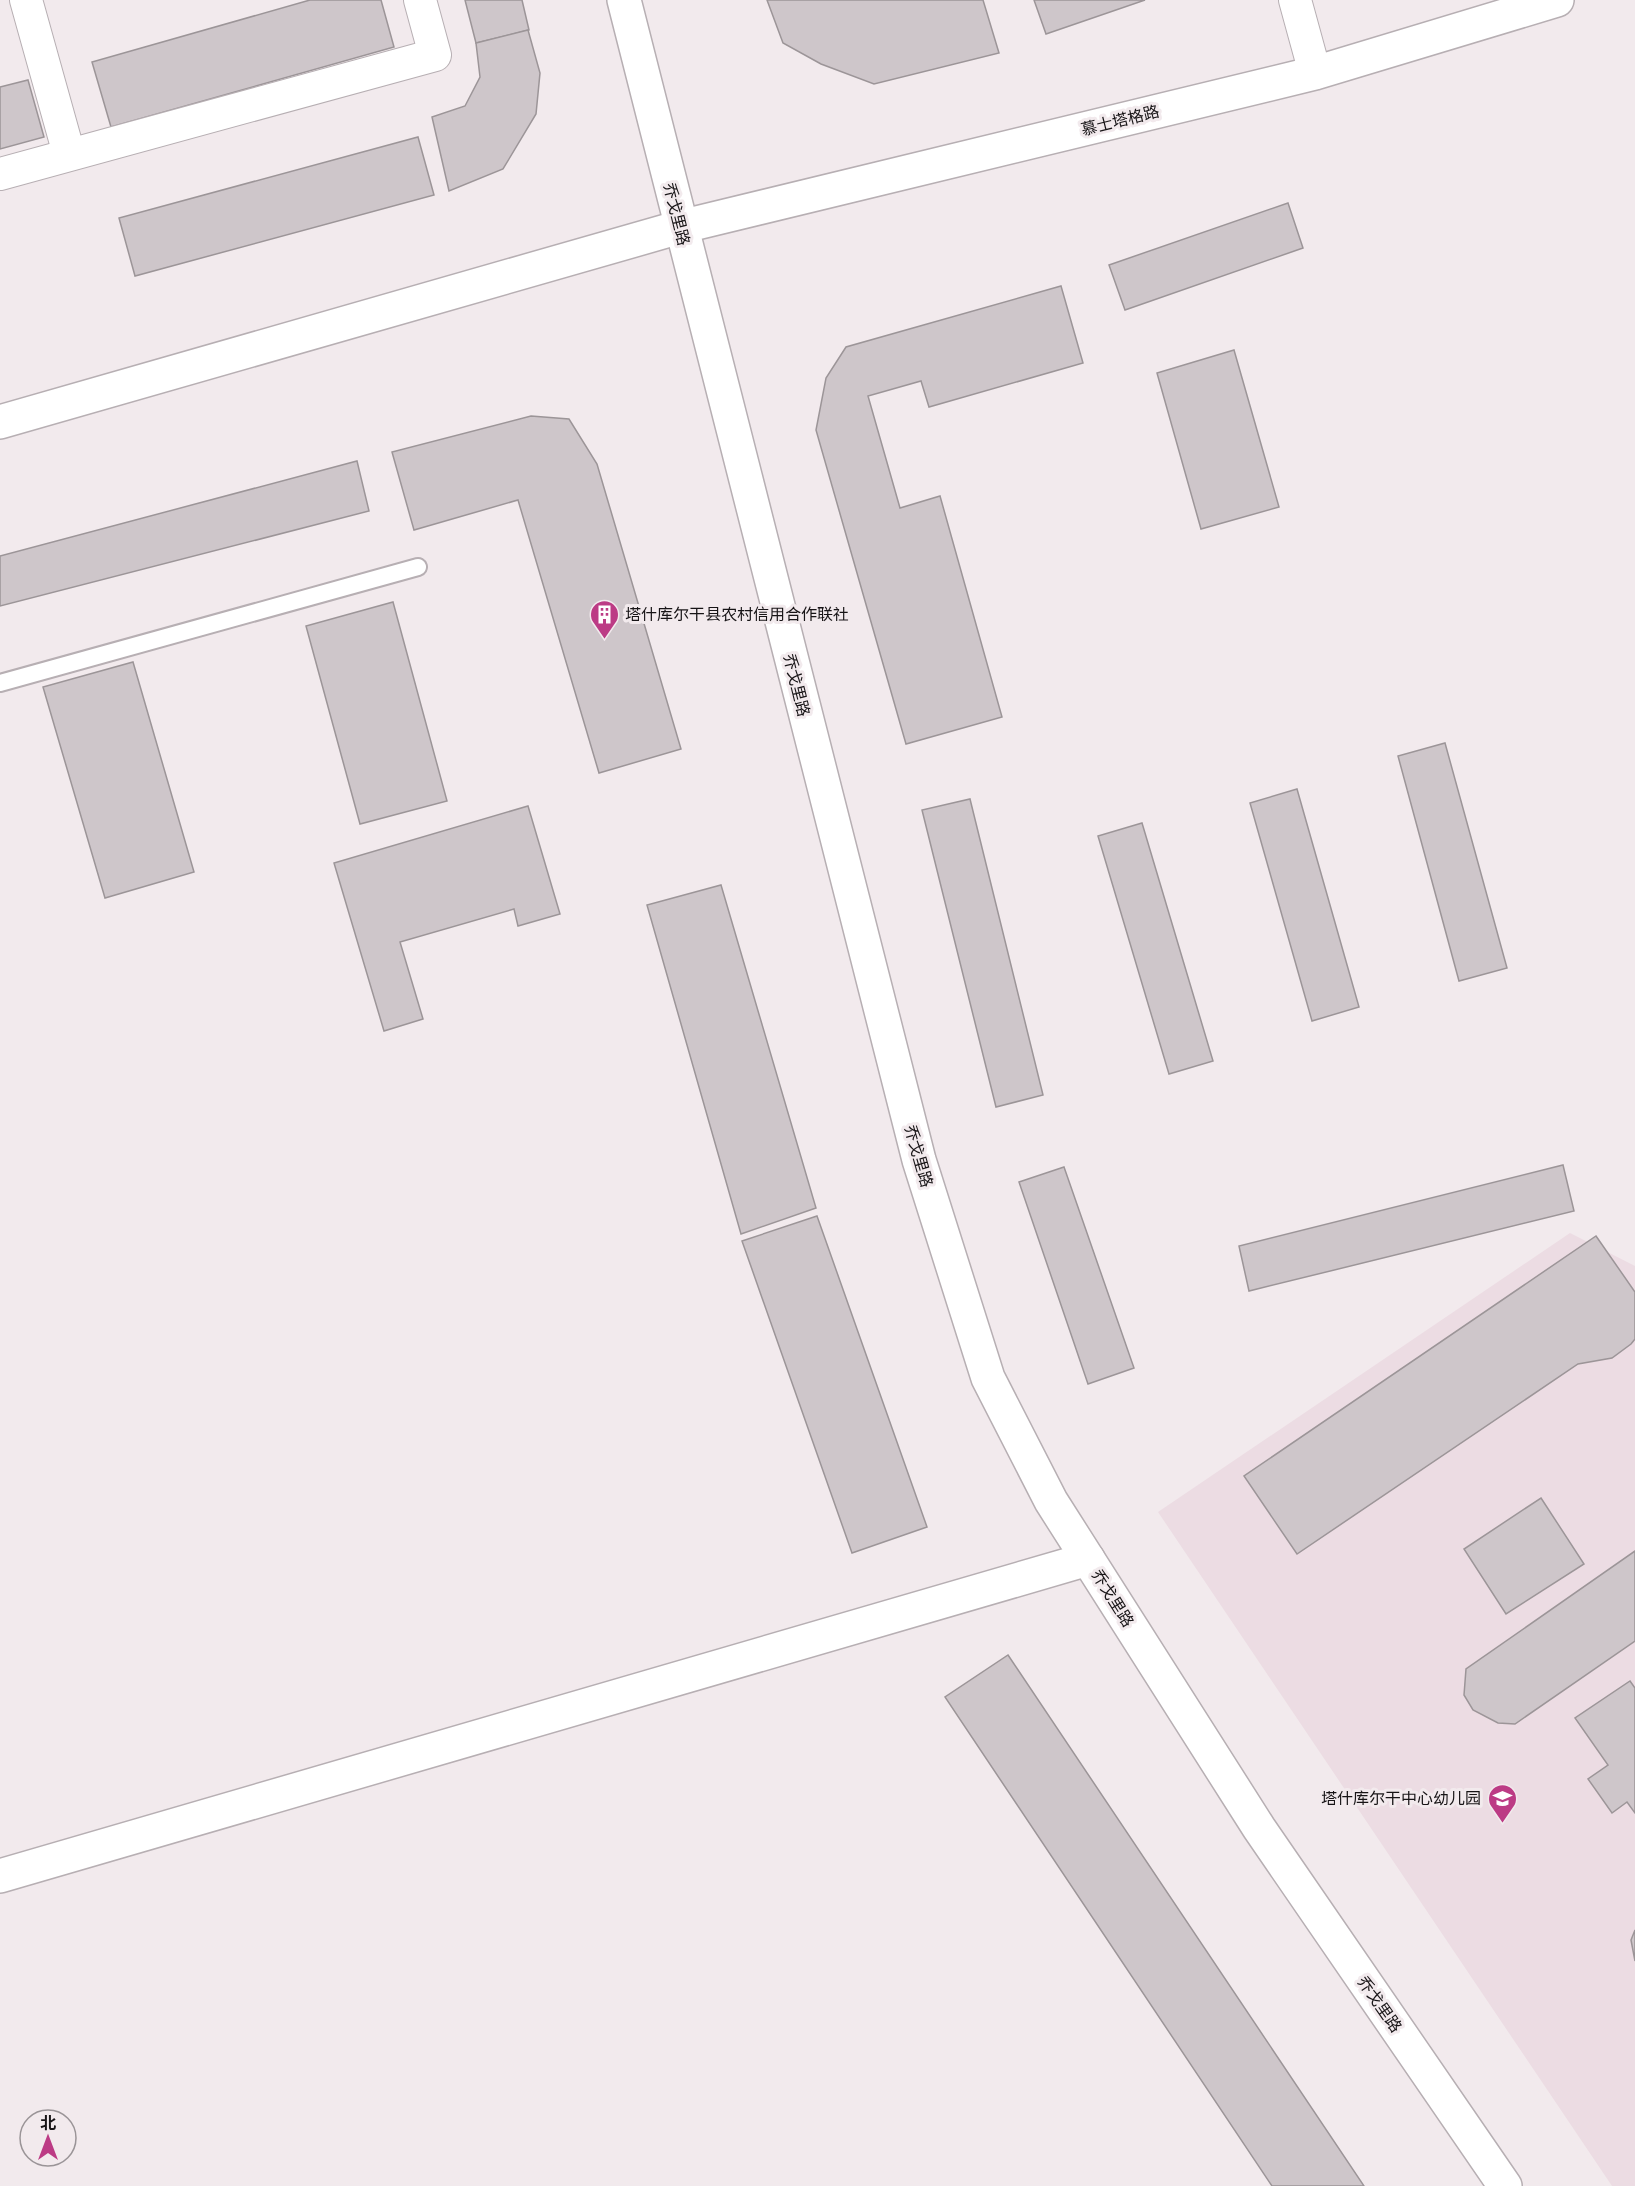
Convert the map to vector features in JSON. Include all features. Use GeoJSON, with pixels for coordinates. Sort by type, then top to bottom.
{"type":"FeatureCollection","features":[{"type":"Feature","properties":{"kind":"street"},"geometry":{"type":"LineString","coordinates":[[26,0],[69,154]]}},
{"type":"Feature","properties":{"kind":"street"},"geometry":{"type":"LineString","coordinates":[[0,174],[435,55],[420,0]]}},
{"type":"Feature","properties":{"kind":"street","name":"乔戈里路"},"geometry":{"type":"LineString","coordinates":[[624,0],[680,227],[920,1160],[988,1378],[1051,1501],[1259,1828],[1505,2186]]}},
{"type":"Feature","properties":{"kind":"street"},"geometry":{"type":"LineString","coordinates":[[1295,0],[1315,74]]}},
{"type":"Feature","properties":{"kind":"street","name":"慕士塔格路"},"geometry":{"type":"LineString","coordinates":[[0,422],[680,227],[1315,74],[1557,0]]}},
{"type":"Feature","properties":{"kind":"street"},"geometry":{"type":"LineString","coordinates":[[0,1876],[1088,1559]]}},
{"type":"Feature","properties":{"kind":"lane"},"geometry":{"type":"LineString","coordinates":[[0,683],[418,567]]}},
{"type":"Feature","properties":{"kind":"shaded area","name":"塔什库尔干中心幼儿园"},"geometry":{"type":"Polygon","coordinates":[[[1570,1233],[1635,1266],[1635,2186],[1612,2186],[1158,1512],[1570,1233]]]}},
{"type":"Feature","properties":{"kind":"building"},"geometry":{"type":"Polygon","coordinates":[[[310,0],[381,0],[394,47],[111,127],[92,62],[310,0]]]}},
{"type":"Feature","properties":{"kind":"building"},"geometry":{"type":"Polygon","coordinates":[[[465,0],[522,0],[529,30],[476,43],[465,0]]]}},
{"type":"Feature","properties":{"kind":"building"},"geometry":{"type":"Polygon","coordinates":[[[767,0],[983,0],[999,53],[874,84],[821,64],[783,43],[767,0]]]}},
{"type":"Feature","properties":{"kind":"building"},"geometry":{"type":"Polygon","coordinates":[[[1034,0],[1145,0],[1046,34],[1034,0]]]}},
{"type":"Feature","properties":{"kind":"building"},"geometry":{"type":"Polygon","coordinates":[[[528,30],[540,73],[536,114],[503,169],[449,191],[432,117],[465,106],[480,77],[476,43],[528,30]]]}},
{"type":"Feature","properties":{"kind":"building"},"geometry":{"type":"Polygon","coordinates":[[[28,80],[44,137],[0,149],[0,87],[28,80]]]}},
{"type":"Feature","properties":{"kind":"building"},"geometry":{"type":"Polygon","coordinates":[[[418,137],[434,195],[135,276],[119,218],[418,137]]]}},
{"type":"Feature","properties":{"kind":"building"},"geometry":{"type":"Polygon","coordinates":[[[1288,203],[1303,248],[1125,310],[1109,265],[1288,203]]]}},
{"type":"Feature","properties":{"kind":"building"},"geometry":{"type":"Polygon","coordinates":[[[1061,286],[1083,363],[929,407],[921,381],[868,396],[900,508],[940,496],[1002,717],[906,744],[816,430],[826,378],[846,347],[1061,286]]]}},
{"type":"Feature","properties":{"kind":"building"},"geometry":{"type":"Polygon","coordinates":[[[1234,350],[1279,507],[1201,529],[1157,373],[1234,350]]]}},
{"type":"Feature","properties":{"kind":"building","name":"塔什库尔干县农村信用合作联社"},"geometry":{"type":"Polygon","coordinates":[[[531,416],[569,419],[597,464],[681,749],[599,773],[518,500],[414,530],[392,452],[531,416]]]}},
{"type":"Feature","properties":{"kind":"building"},"geometry":{"type":"Polygon","coordinates":[[[357,461],[369,511],[0,606],[0,556],[357,461]]]}},
{"type":"Feature","properties":{"kind":"building"},"geometry":{"type":"Polygon","coordinates":[[[393,602],[447,801],[360,824],[306,626],[393,602]]]}},
{"type":"Feature","properties":{"kind":"building"},"geometry":{"type":"Polygon","coordinates":[[[133,662],[194,872],[105,898],[43,687],[133,662]]]}},
{"type":"Feature","properties":{"kind":"building"},"geometry":{"type":"Polygon","coordinates":[[[1445,743],[1507,968],[1459,981],[1398,756],[1445,743]]]}},
{"type":"Feature","properties":{"kind":"building"},"geometry":{"type":"Polygon","coordinates":[[[1297,789],[1359,1007],[1312,1021],[1250,803],[1297,789]]]}},
{"type":"Feature","properties":{"kind":"building"},"geometry":{"type":"Polygon","coordinates":[[[970,799],[1043,1095],[996,1107],[922,810],[970,799]]]}},
{"type":"Feature","properties":{"kind":"building"},"geometry":{"type":"Polygon","coordinates":[[[528,806],[560,914],[518,926],[514,909],[400,942],[423,1019],[384,1031],[334,863],[528,806]]]}},
{"type":"Feature","properties":{"kind":"building"},"geometry":{"type":"Polygon","coordinates":[[[1142,823],[1213,1061],[1169,1074],[1098,836],[1142,823]]]}},
{"type":"Feature","properties":{"kind":"building"},"geometry":{"type":"Polygon","coordinates":[[[721,885],[816,1208],[741,1234],[647,905],[721,885]]]}},
{"type":"Feature","properties":{"kind":"building"},"geometry":{"type":"Polygon","coordinates":[[[1563,1165],[1574,1211],[1249,1291],[1239,1246],[1563,1165]]]}},
{"type":"Feature","properties":{"kind":"building"},"geometry":{"type":"Polygon","coordinates":[[[1064,1167],[1134,1368],[1088,1384],[1019,1182],[1064,1167]]]}},
{"type":"Feature","properties":{"kind":"building"},"geometry":{"type":"Polygon","coordinates":[[[817,1216],[927,1527],[852,1553],[742,1241],[817,1216]]]}},
{"type":"Feature","properties":{"kind":"building"},"geometry":{"type":"Polygon","coordinates":[[[1596,1236],[1635,1292],[1635,1339],[1631,1344],[1612,1358],[1578,1364],[1297,1554],[1244,1476],[1596,1236]]]}},
{"type":"Feature","properties":{"kind":"building"},"geometry":{"type":"Polygon","coordinates":[[[1541,1498],[1584,1564],[1506,1614],[1464,1549],[1541,1498]]]}},
{"type":"Feature","properties":{"kind":"building"},"geometry":{"type":"Polygon","coordinates":[[[1635,1551],[1635,1641],[1515,1724],[1498,1723],[1473,1710],[1464,1695],[1466,1669],[1635,1551]]]}},
{"type":"Feature","properties":{"kind":"building"},"geometry":{"type":"Polygon","coordinates":[[[1008,1655],[1364,2186],[1272,2186],[945,1697],[1008,1655]]]}},
{"type":"Feature","properties":{"kind":"building"},"geometry":{"type":"Polygon","coordinates":[[[1630,1681],[1635,1688],[1635,1813],[1627,1802],[1612,1813],[1588,1779],[1608,1765],[1575,1718],[1630,1681]]]}},
{"type":"Feature","properties":{"kind":"building"},"geometry":{"type":"Polygon","coordinates":[[[1635,1930],[1635,1961],[1631,1940],[1635,1930]]]}},
{"type":"Feature","properties":{"kind":"place","name":"塔什库尔干县农村信用合作联社"},"geometry":{"type":"Point","coordinates":[604,640]}},
{"type":"Feature","properties":{"kind":"place","name":"塔什库尔干中心幼儿园"},"geometry":{"type":"Point","coordinates":[1502,1824]}}]}
